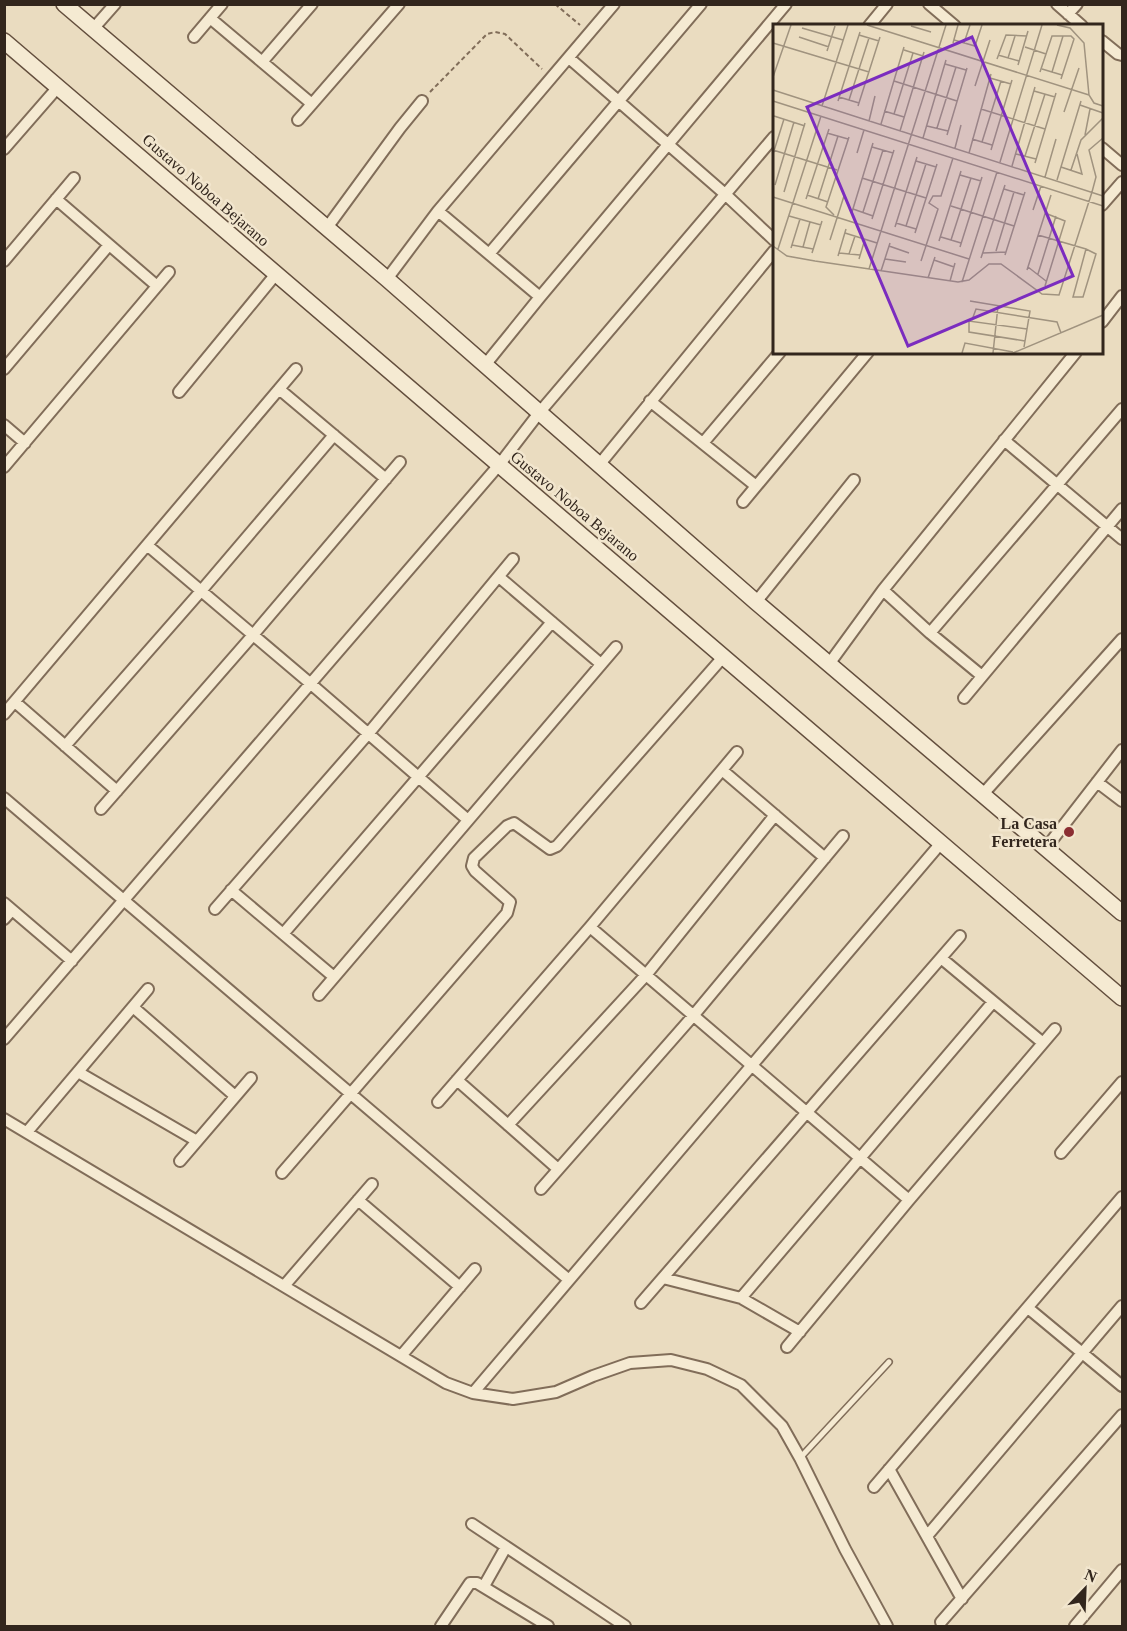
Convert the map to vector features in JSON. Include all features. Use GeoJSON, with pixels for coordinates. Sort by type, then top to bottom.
{"type":"FeatureCollection","features":[{"type":"Feature","properties":{"kind":"street"},"geometry":{"type":"LineString","coordinates":[[64,4],[387,279],[756,602],[1122,914]]}},
{"type":"Feature","properties":{"kind":"street"},"geometry":{"type":"LineString","coordinates":[[93,29],[115,4]]}},
{"type":"Feature","properties":{"kind":"street"},"geometry":{"type":"LineString","coordinates":[[194,37],[222,4]]}},
{"type":"Feature","properties":{"kind":"street"},"geometry":{"type":"LineString","coordinates":[[262,62],[312,4]]}},
{"type":"Feature","properties":{"kind":"street"},"geometry":{"type":"LineString","coordinates":[[298,120],[399,4]]}},
{"type":"Feature","properties":{"kind":"street"},"geometry":{"type":"LineString","coordinates":[[387,279],[438,211],[614,4]]}},
{"type":"Feature","properties":{"kind":"street"},"geometry":{"type":"LineString","coordinates":[[489,254],[701,4]]}},
{"type":"Feature","properties":{"kind":"street"},"geometry":{"type":"LineString","coordinates":[[485,365],[786,4]]}},
{"type":"Feature","properties":{"kind":"street"},"geometry":{"type":"LineString","coordinates":[[872,24],[887,4]]}},
{"type":"Feature","properties":{"kind":"street"},"geometry":{"type":"LineString","coordinates":[[930,4],[953,24]]}},
{"type":"Feature","properties":{"kind":"street"},"geometry":{"type":"LineString","coordinates":[[1057,4],[1080,24]]}},
{"type":"Feature","properties":{"kind":"street"},"geometry":{"type":"LineString","coordinates":[[1068,14],[1077,4]]}},
{"type":"Feature","properties":{"kind":"street"},"geometry":{"type":"LineString","coordinates":[[210,18],[312,105]]}},
{"type":"Feature","properties":{"kind":"street","name":"Gustavo Noboa Bejarano"},"geometry":{"type":"LineString","coordinates":[[4,41],[1122,998]]}},
{"type":"Feature","properties":{"kind":"street"},"geometry":{"type":"LineString","coordinates":[[1103,43],[1122,55]]}},
{"type":"Feature","properties":{"kind":"street"},"geometry":{"type":"LineString","coordinates":[[569,58],[725,194],[773,239]]}},
{"type":"Feature","properties":{"kind":"street"},"geometry":{"type":"LineString","coordinates":[[4,149],[58,87]]}},
{"type":"Feature","properties":{"kind":"street"},"geometry":{"type":"LineString","coordinates":[[326,229],[422,101]]}},
{"type":"Feature","properties":{"kind":"street"},"geometry":{"type":"LineString","coordinates":[[4,1040],[499,465],[539,412],[773,138]]}},
{"type":"Feature","properties":{"kind":"street"},"geometry":{"type":"LineString","coordinates":[[1103,150],[1122,165]]}},
{"type":"Feature","properties":{"kind":"street"},"geometry":{"type":"LineString","coordinates":[[4,261],[74,178]]}},
{"type":"Feature","properties":{"kind":"street"},"geometry":{"type":"LineString","coordinates":[[1103,202],[1122,182]]}},
{"type":"Feature","properties":{"kind":"street"},"geometry":{"type":"LineString","coordinates":[[56,199],[157,286]]}},
{"type":"Feature","properties":{"kind":"street"},"geometry":{"type":"LineString","coordinates":[[438,211],[540,297]]}},
{"type":"Feature","properties":{"kind":"street"},"geometry":{"type":"LineString","coordinates":[[4,369],[109,244]]}},
{"type":"Feature","properties":{"kind":"street"},"geometry":{"type":"LineString","coordinates":[[599,465],[773,252]]}},
{"type":"Feature","properties":{"kind":"street"},"geometry":{"type":"LineString","coordinates":[[4,467],[169,272]]}},
{"type":"Feature","properties":{"kind":"street"},"geometry":{"type":"LineString","coordinates":[[179,392],[276,274]]}},
{"type":"Feature","properties":{"kind":"street"},"geometry":{"type":"LineString","coordinates":[[1103,320],[1122,296]]}},
{"type":"Feature","properties":{"kind":"street"},"geometry":{"type":"LineString","coordinates":[[703,443],[778,354]]}},
{"type":"Feature","properties":{"kind":"street"},"geometry":{"type":"LineString","coordinates":[[743,502],[866,354]]}},
{"type":"Feature","properties":{"kind":"street"},"geometry":{"type":"LineString","coordinates":[[829,664],[883,590],[1074,354]]}},
{"type":"Feature","properties":{"kind":"street"},"geometry":{"type":"LineString","coordinates":[[4,714],[296,369]]}},
{"type":"Feature","properties":{"kind":"street"},"geometry":{"type":"LineString","coordinates":[[279,389],[386,479]]}},
{"type":"Feature","properties":{"kind":"street"},"geometry":{"type":"LineString","coordinates":[[650,401],[756,486]]}},
{"type":"Feature","properties":{"kind":"street"},"geometry":{"type":"LineString","coordinates":[[930,633],[1122,409]]}},
{"type":"Feature","properties":{"kind":"street"},"geometry":{"type":"LineString","coordinates":[[4,425],[25,443]]}},
{"type":"Feature","properties":{"kind":"street"},"geometry":{"type":"LineString","coordinates":[[65,746],[334,435]]}},
{"type":"Feature","properties":{"kind":"street"},"geometry":{"type":"LineString","coordinates":[[1004,440],[1122,539]]}},
{"type":"Feature","properties":{"kind":"street"},"geometry":{"type":"LineString","coordinates":[[101,809],[400,462]]}},
{"type":"Feature","properties":{"kind":"street"},"geometry":{"type":"LineString","coordinates":[[756,602],[854,480]]}},
{"type":"Feature","properties":{"kind":"street"},"geometry":{"type":"LineString","coordinates":[[964,698],[1122,509]]}},
{"type":"Feature","properties":{"kind":"street"},"geometry":{"type":"LineString","coordinates":[[147,545],[468,820]]}},
{"type":"Feature","properties":{"kind":"street"},"geometry":{"type":"LineString","coordinates":[[215,909],[368,734],[513,559]]}},
{"type":"Feature","properties":{"kind":"street"},"geometry":{"type":"LineString","coordinates":[[499,577],[601,664]]}},
{"type":"Feature","properties":{"kind":"street"},"geometry":{"type":"LineString","coordinates":[[883,590],[982,676]]}},
{"type":"Feature","properties":{"kind":"street"},"geometry":{"type":"LineString","coordinates":[[283,934],[552,622]]}},
{"type":"Feature","properties":{"kind":"street"},"geometry":{"type":"LineString","coordinates":[[983,794],[1122,639]]}},
{"type":"Feature","properties":{"kind":"street"},"geometry":{"type":"LineString","coordinates":[[319,995],[616,647]]}},
{"type":"Feature","properties":{"kind":"street"},"geometry":{"type":"LineString","coordinates":[[282,1173],[507,913],[510,902],[475,871],[472,866],[474,858],[507,826],[514,823],[549,849],[557,846],[724,656]]}},
{"type":"Feature","properties":{"kind":"street"},"geometry":{"type":"LineString","coordinates":[[15,702],[117,791]]}},
{"type":"Feature","properties":{"kind":"street"},"geometry":{"type":"LineString","coordinates":[[1046,848],[1122,750]]}},
{"type":"Feature","properties":{"kind":"street"},"geometry":{"type":"LineString","coordinates":[[438,1102],[590,927],[737,752]]}},
{"type":"Feature","properties":{"kind":"street"},"geometry":{"type":"LineString","coordinates":[[722,770],[825,858]]}},
{"type":"Feature","properties":{"kind":"street"},"geometry":{"type":"LineString","coordinates":[[1097,782],[1122,801]]}},
{"type":"Feature","properties":{"kind":"street"},"geometry":{"type":"LineString","coordinates":[[4,798],[569,1280]]}},
{"type":"Feature","properties":{"kind":"street"},"geometry":{"type":"LineString","coordinates":[[508,1125],[645,975],[775,815]]}},
{"type":"Feature","properties":{"kind":"street"},"geometry":{"type":"LineString","coordinates":[[541,1189],[693,1017],[843,836]]}},
{"type":"Feature","properties":{"kind":"street"},"geometry":{"type":"LineString","coordinates":[[473,1393],[941,843]]}},
{"type":"Feature","properties":{"kind":"street"},"geometry":{"type":"LineString","coordinates":[[231,890],[334,977]]}},
{"type":"Feature","properties":{"kind":"street"},"geometry":{"type":"LineString","coordinates":[[4,919],[8,906],[72,961]]}},
{"type":"Feature","properties":{"kind":"street"},"geometry":{"type":"LineString","coordinates":[[590,927],[909,1200]]}},
{"type":"Feature","properties":{"kind":"street"},"geometry":{"type":"LineString","coordinates":[[641,1303],[960,936]]}},
{"type":"Feature","properties":{"kind":"street"},"geometry":{"type":"LineString","coordinates":[[940,958],[1043,1043]]}},
{"type":"Feature","properties":{"kind":"street"},"geometry":{"type":"LineString","coordinates":[[27,1132],[148,989]]}},
{"type":"Feature","properties":{"kind":"street"},"geometry":{"type":"LineString","coordinates":[[741,1298],[993,1002]]}},
{"type":"Feature","properties":{"kind":"street"},"geometry":{"type":"LineString","coordinates":[[133,1007],[235,1096]]}},
{"type":"Feature","properties":{"kind":"street"},"geometry":{"type":"LineString","coordinates":[[788,1347],[909,1200],[1055,1029]]}},
{"type":"Feature","properties":{"kind":"street"},"geometry":{"type":"LineString","coordinates":[[78,1072],[196,1141]]}},
{"type":"Feature","properties":{"kind":"street"},"geometry":{"type":"LineString","coordinates":[[180,1161],[251,1077]]}},
{"type":"Feature","properties":{"kind":"street"},"geometry":{"type":"LineString","coordinates":[[457,1080],[558,1169]]}},
{"type":"Feature","properties":{"kind":"street"},"geometry":{"type":"LineString","coordinates":[[1062,1153],[1122,1082]]}},
{"type":"Feature","properties":{"kind":"street"},"geometry":{"type":"LineString","coordinates":[[4,1119],[446,1383],[473,1393],[513,1399],[556,1392],[630,1363],[671,1360],[707,1369],[741,1385],[782,1426],[887,1626]]}},
{"type":"Feature","properties":{"kind":"street"},"geometry":{"type":"LineString","coordinates":[[284,1286],[372,1184]]}},
{"type":"Feature","properties":{"kind":"street"},"geometry":{"type":"LineString","coordinates":[[874,1486],[1122,1198]]}},
{"type":"Feature","properties":{"kind":"street"},"geometry":{"type":"LineString","coordinates":[[358,1200],[460,1287]]}},
{"type":"Feature","properties":{"kind":"street"},"geometry":{"type":"LineString","coordinates":[[401,1356],[475,1269]]}},
{"type":"Feature","properties":{"kind":"street"},"geometry":{"type":"LineString","coordinates":[[663,1278],[741,1298],[800,1332]]}},
{"type":"Feature","properties":{"kind":"street"},"geometry":{"type":"LineString","coordinates":[[927,1536],[1122,1306]]}},
{"type":"Feature","properties":{"kind":"street"},"geometry":{"type":"LineString","coordinates":[[1028,1308],[1122,1386]]}},
{"type":"Feature","properties":{"kind":"street"},"geometry":{"type":"LineString","coordinates":[[941,1622],[1122,1415]]}},
{"type":"Feature","properties":{"kind":"street"},"geometry":{"type":"LineString","coordinates":[[890,1469],[962,1599]]}},
{"type":"Feature","properties":{"kind":"street"},"geometry":{"type":"LineString","coordinates":[[472,1524],[621,1625]]}},
{"type":"Feature","properties":{"kind":"street"},"geometry":{"type":"LineString","coordinates":[[484,1586],[506,1547]]}},
{"type":"Feature","properties":{"kind":"street"},"geometry":{"type":"LineString","coordinates":[[1075,1626],[1122,1570]]}},
{"type":"Feature","properties":{"kind":"street"},"geometry":{"type":"LineString","coordinates":[[441,1626],[470,1583],[484,1586],[548,1626]]}},
{"type":"Feature","properties":{"kind":"lane"},"geometry":{"type":"LineString","coordinates":[[800,1458],[889,1362]]}},
{"type":"Feature","properties":{"kind":"path"},"geometry":{"type":"LineString","coordinates":[[555,4],[589,33]]}},
{"type":"Feature","properties":{"kind":"path"},"geometry":{"type":"LineString","coordinates":[[422,101],[487,34],[495,32],[505,34],[551,78]]}},
{"type":"Feature","properties":{"kind":"place","name":"La Casa Ferretera"},"geometry":{"type":"Point","coordinates":[1069,832]}}]}
